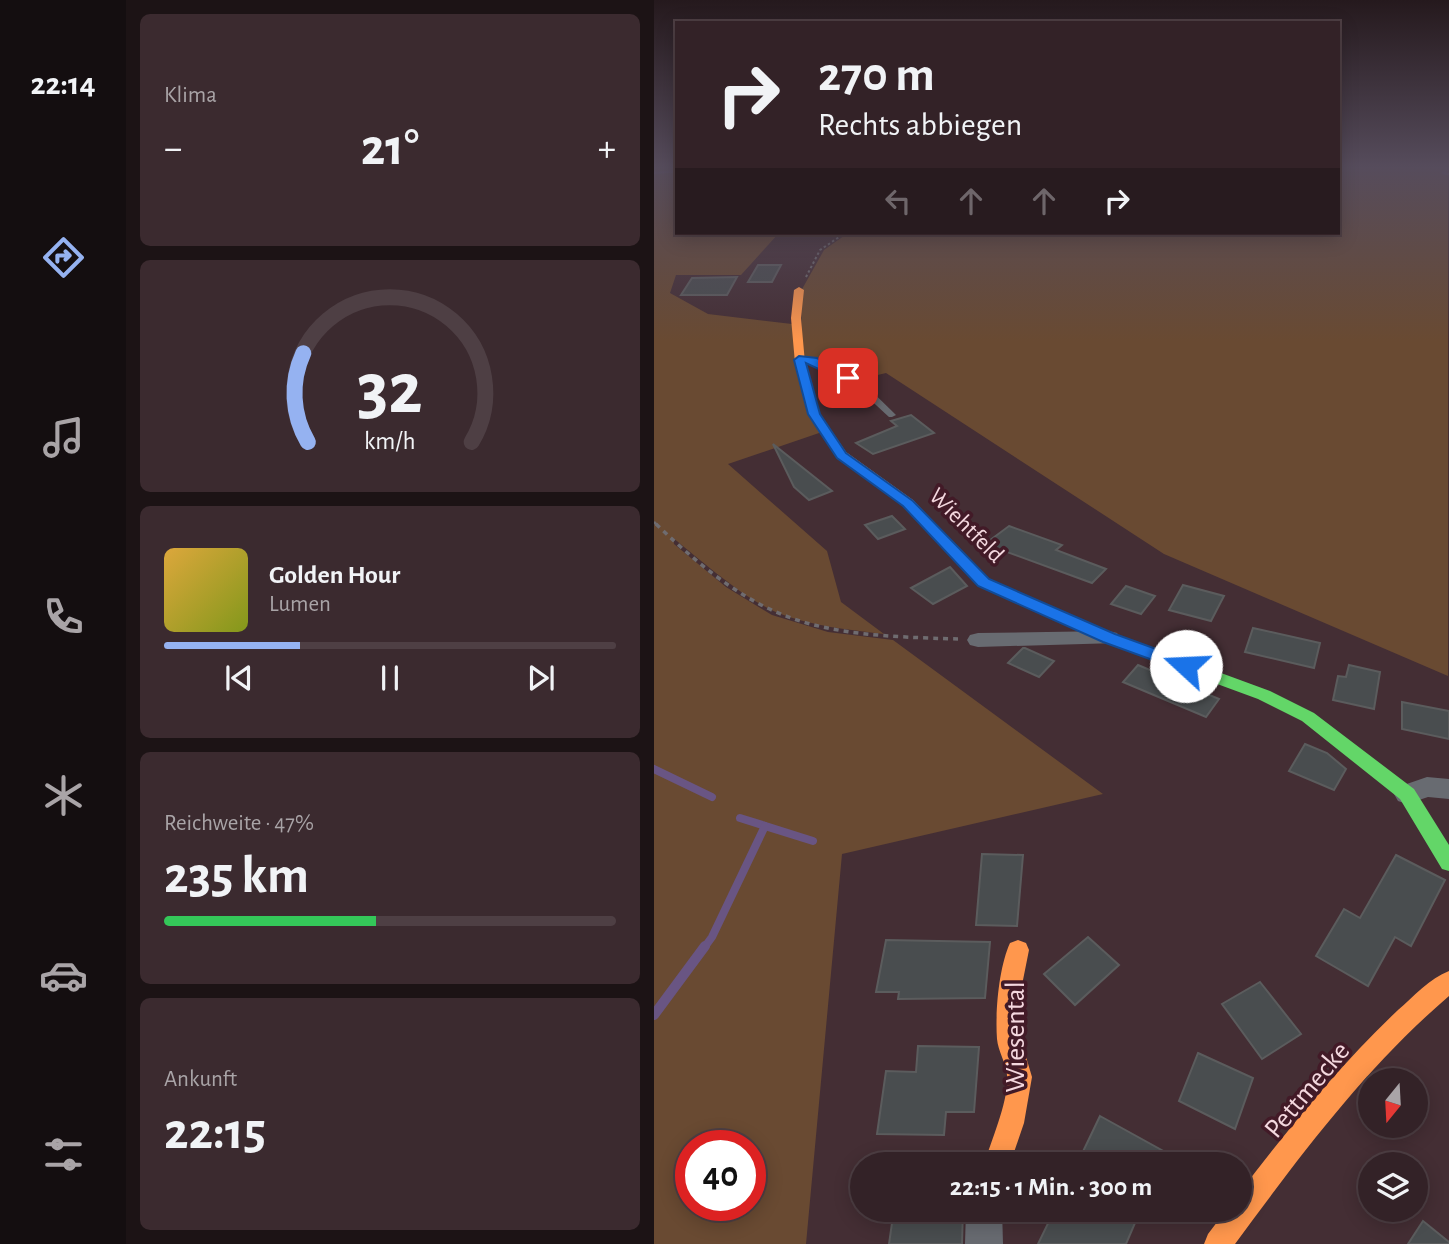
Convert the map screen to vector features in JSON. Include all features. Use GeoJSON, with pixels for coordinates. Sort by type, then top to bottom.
{"type":"FeatureCollection","features":[{"type":"Feature","properties":{"kind":"street","name":"Wiehtfeld"},"geometry":{"type":"LineString","coordinates":[[799,290],[796,318],[799,360],[814,414],[841,455],[908,503],[984,583],[1109,638],[1264,695],[1308,717],[1407,794],[1448,863]]}},
{"type":"Feature","properties":{"kind":"street","name":"Wiehtfeld"},"geometry":{"type":"LineString","coordinates":[[978,640],[1109,638]]}},
{"type":"Feature","properties":{"kind":"street"},"geometry":{"type":"LineString","coordinates":[[1407,794],[1427,787],[1448,789]]}},
{"type":"Feature","properties":{"kind":"street","name":"Wiesental"},"geometry":{"type":"LineString","coordinates":[[1001,1152],[1011,1123],[1020,1077],[1009,1040],[1011,985],[1018,950]]}},
{"type":"Feature","properties":{"kind":"street","name":"Pettmecke"},"geometry":{"type":"LineString","coordinates":[[1218,1244],[1324,1103],[1412,1008],[1448,981]]}},
{"type":"Feature","properties":{"kind":"street"},"geometry":{"type":"LineString","coordinates":[[984,1222],[984,1244]]}},
{"type":"Feature","properties":{"kind":"lane"},"geometry":{"type":"LineString","coordinates":[[799,360],[813,360],[848,378],[892,415]]}},
{"type":"Feature","properties":{"kind":"path"},"geometry":{"type":"LineString","coordinates":[[799,290],[820,250],[842,235]]}},
{"type":"Feature","properties":{"kind":"path"},"geometry":{"type":"LineString","coordinates":[[654,522],[727,585],[773,614],[827,630],[884,636],[978,640]]}},
{"type":"Feature","properties":{"kind":"shaded area"},"geometry":{"type":"Polygon","coordinates":[[[654,225],[675,225],[675,235],[777,235],[741,275],[676,275],[670,293],[708,314],[792,324],[822,432],[728,464],[827,551],[841,602],[884,634],[817,624],[778,613],[737,589],[673,538],[674,544],[726,587],[772,615],[828,632],[893,640],[1103,794],[842,854],[806,1244],[654,1244],[654,225]]]}},
{"type":"Feature","properties":{"kind":"shaded area"},"geometry":{"type":"Polygon","coordinates":[[[1340,225],[1448,225],[1448,676],[1164,554],[886,373],[857,380],[816,359],[802,357],[801,291],[824,250],[845,235],[1340,235],[1340,225]]]}},
{"type":"Feature","properties":{"kind":"building"},"geometry":{"type":"Polygon","coordinates":[[[758,265],[781,265],[772,282],[748,282],[758,265]]]}},
{"type":"Feature","properties":{"kind":"building"},"geometry":{"type":"Polygon","coordinates":[[[737,277],[727,295],[681,295],[692,278],[737,277]]]}},
{"type":"Feature","properties":{"kind":"building"},"geometry":{"type":"Polygon","coordinates":[[[911,415],[934,433],[873,454],[856,443],[897,426],[891,421],[911,415]]]}},
{"type":"Feature","properties":{"kind":"building"},"geometry":{"type":"Polygon","coordinates":[[[773,444],[832,491],[809,500],[794,487],[773,444]]]}},
{"type":"Feature","properties":{"kind":"building"},"geometry":{"type":"Polygon","coordinates":[[[892,516],[905,529],[878,539],[865,525],[892,516]]]}},
{"type":"Feature","properties":{"kind":"building"},"geometry":{"type":"Polygon","coordinates":[[[1009,526],[1062,545],[1056,550],[1106,569],[1092,583],[985,544],[1009,526]]]}},
{"type":"Feature","properties":{"kind":"building"},"geometry":{"type":"Polygon","coordinates":[[[950,567],[967,586],[933,604],[911,588],[950,567]]]}},
{"type":"Feature","properties":{"kind":"building"},"geometry":{"type":"Polygon","coordinates":[[[1183,585],[1224,596],[1211,621],[1169,610],[1183,585]]]}},
{"type":"Feature","properties":{"kind":"building"},"geometry":{"type":"Polygon","coordinates":[[[1126,586],[1155,596],[1141,614],[1111,604],[1126,586]]]}},
{"type":"Feature","properties":{"kind":"building"},"geometry":{"type":"Polygon","coordinates":[[[1253,628],[1320,643],[1314,668],[1245,652],[1253,628]]]}},
{"type":"Feature","properties":{"kind":"building"},"geometry":{"type":"Polygon","coordinates":[[[1023,648],[1054,661],[1039,677],[1008,663],[1023,648]]]}},
{"type":"Feature","properties":{"kind":"building"},"geometry":{"type":"Polygon","coordinates":[[[1138,665],[1219,699],[1206,717],[1123,682],[1138,665]]]}},
{"type":"Feature","properties":{"kind":"building"},"geometry":{"type":"Polygon","coordinates":[[[1349,665],[1380,672],[1374,709],[1333,700],[1338,676],[1346,677],[1349,665]]]}},
{"type":"Feature","properties":{"kind":"building"},"geometry":{"type":"Polygon","coordinates":[[[1402,702],[1449,711],[1449,739],[1402,729],[1402,702]]]}},
{"type":"Feature","properties":{"kind":"building"},"geometry":{"type":"Polygon","coordinates":[[[1305,744],[1327,753],[1346,769],[1334,790],[1289,771],[1305,744]]]}},
{"type":"Feature","properties":{"kind":"building"},"geometry":{"type":"Polygon","coordinates":[[[982,854],[1023,855],[1017,926],[976,925],[982,854]]]}},
{"type":"Feature","properties":{"kind":"building"},"geometry":{"type":"Polygon","coordinates":[[[1396,855],[1445,880],[1411,946],[1395,937],[1368,986],[1316,956],[1344,909],[1360,918],[1396,855]]]}},
{"type":"Feature","properties":{"kind":"building"},"geometry":{"type":"Polygon","coordinates":[[[1088,937],[1119,965],[1075,1005],[1044,974],[1088,937]]]}},
{"type":"Feature","properties":{"kind":"building"},"geometry":{"type":"Polygon","coordinates":[[[886,940],[990,942],[985,998],[898,999],[899,992],[876,992],[886,940]]]}},
{"type":"Feature","properties":{"kind":"building"},"geometry":{"type":"Polygon","coordinates":[[[1260,982],[1301,1034],[1262,1059],[1222,1004],[1260,982]]]}},
{"type":"Feature","properties":{"kind":"building"},"geometry":{"type":"Polygon","coordinates":[[[918,1046],[979,1047],[974,1112],[946,1112],[944,1135],[877,1134],[886,1071],[916,1072],[918,1046]]]}},
{"type":"Feature","properties":{"kind":"building"},"geometry":{"type":"Polygon","coordinates":[[[1198,1053],[1253,1078],[1235,1129],[1179,1101],[1198,1053]]]}},
{"type":"Feature","properties":{"kind":"building"},"geometry":{"type":"Polygon","coordinates":[[[1100,1116],[1165,1152],[1083,1152],[1100,1116]]]}},
{"type":"Feature","properties":{"kind":"building"},"geometry":{"type":"Polygon","coordinates":[[[892,1222],[963,1222],[962,1244],[889,1244],[892,1222]]]}},
{"type":"Feature","properties":{"kind":"building"},"geometry":{"type":"Polygon","coordinates":[[[1049,1222],[1135,1222],[1126,1244],[1038,1244],[1049,1222]]]}},
{"type":"Feature","properties":{"kind":"building"},"geometry":{"type":"Polygon","coordinates":[[[1422,1222],[1449,1242],[1449,1244],[1408,1244],[1422,1222]]]}},
{"type":"Feature","properties":{"kind":"waterway"},"geometry":{"type":"LineString","coordinates":[[654,769],[712,797]]}},
{"type":"Feature","properties":{"kind":"waterway"},"geometry":{"type":"LineString","coordinates":[[740,818],[813,841]]}},
{"type":"Feature","properties":{"kind":"waterway"},"geometry":{"type":"LineString","coordinates":[[704,948],[712,937],[765,826]]}},
{"type":"Feature","properties":{"kind":"waterway"},"geometry":{"type":"LineString","coordinates":[[654,1015],[705,946]]}},
{"type":"Feature","properties":{"kind":"traffic: fast"},"geometry":{"type":"LineString","coordinates":[[1010,595],[1109,638],[1264,695],[1308,717],[1407,794],[1449,863]]}},
{"type":"Feature","properties":{"kind":"traffic: slow"},"geometry":{"type":"LineString","coordinates":[[799,290],[796,318],[800,363],[814,414],[841,455],[908,503],[983,583],[1010,595]]}},
{"type":"Feature","properties":{"kind":"traffic: slow"},"geometry":{"type":"LineString","coordinates":[[1001,1152],[1011,1123],[1020,1077],[1009,1040],[1011,985],[1018,950]]}},
{"type":"Feature","properties":{"kind":"traffic: slow"},"geometry":{"type":"LineString","coordinates":[[1218,1244],[1325,1105],[1384,1040],[1449,981]]}},
{"type":"Feature","properties":{"kind":"route"},"geometry":{"type":"LineString","coordinates":[[848,378],[813,360],[799,360],[814,414],[841,455],[908,503],[984,583],[1109,638],[1186,666]]}}]}
